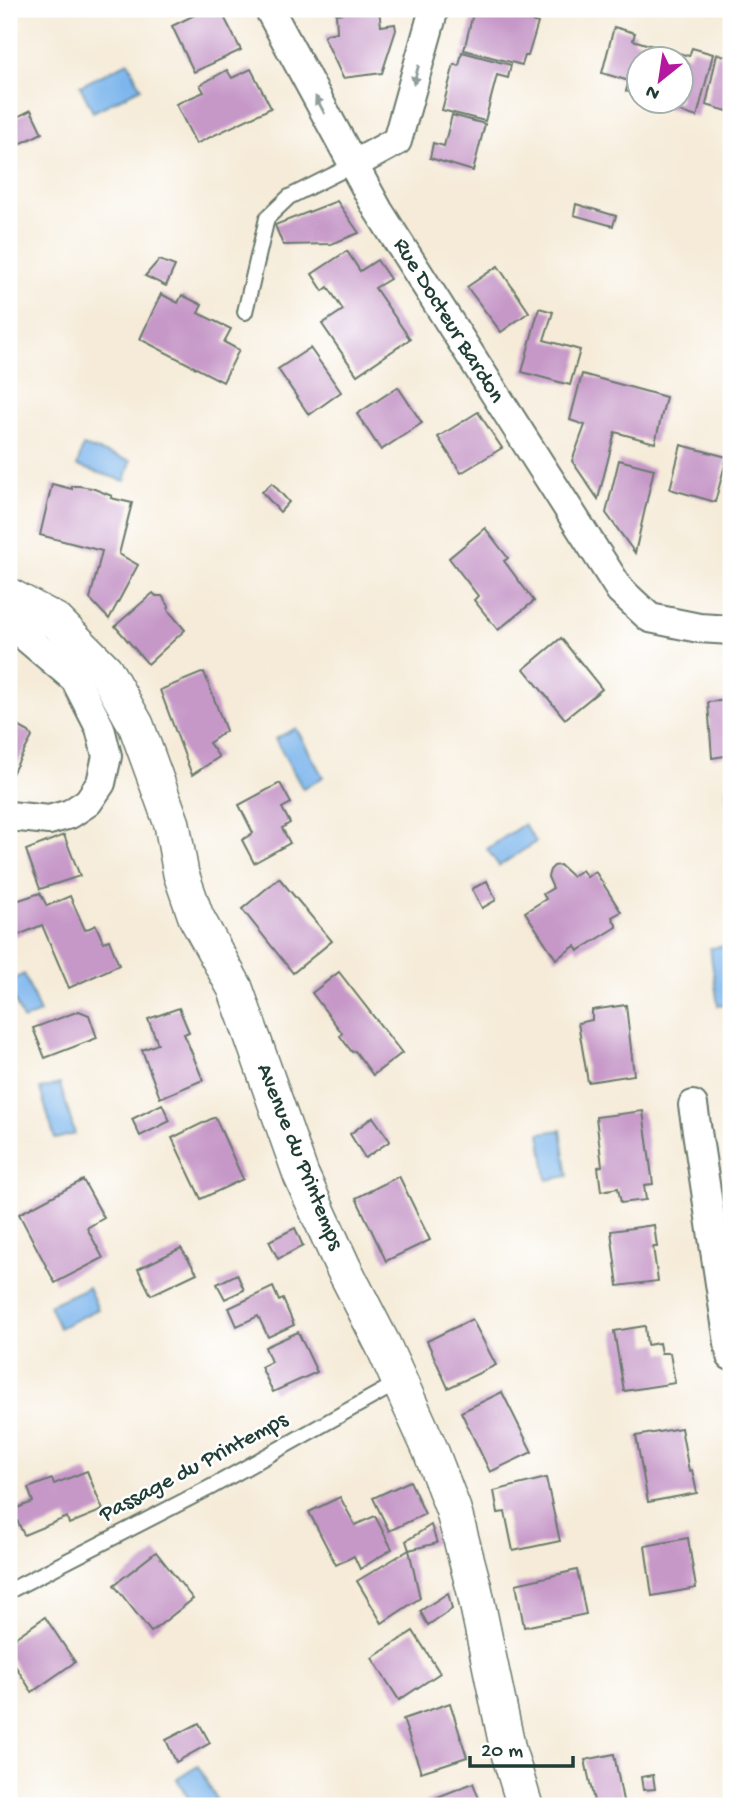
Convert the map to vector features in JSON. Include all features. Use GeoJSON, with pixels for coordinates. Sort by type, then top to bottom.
{"type":"FeatureCollection","features":[{"type":"Feature","properties":{"kind":"street","name":"Rue Docteur Bardon"},"geometry":{"type":"LineString","coordinates":[[269,9],[378,210],[620,590],[650,618],[699,628],[731,630]]}},
{"type":"Feature","properties":{"kind":"street"},"geometry":{"type":"LineString","coordinates":[[353,165],[397,141],[434,9]]}},
{"type":"Feature","properties":{"kind":"street","name":"Avenue du Printemps"},"geometry":{"type":"LineString","coordinates":[[9,596],[56,621],[76,640],[105,670],[136,725],[172,824],[180,874],[196,918],[234,988],[301,1175],[400,1382],[453,1509],[474,1588],[508,1750],[525,1806]]}},
{"type":"Feature","properties":{"kind":"street"},"geometry":{"type":"LineString","coordinates":[[9,605],[15,628],[75,679],[100,728],[107,756],[102,783],[88,802],[70,814],[49,820],[9,816]]}},
{"type":"Feature","properties":{"kind":"street"},"geometry":{"type":"LineString","coordinates":[[693,1105],[728,1308],[731,1356]]}},
{"type":"Feature","properties":{"kind":"lane"},"geometry":{"type":"LineString","coordinates":[[245,312],[267,218],[289,197],[353,165]]}},
{"type":"Feature","properties":{"kind":"lane","name":"Passage du Printemps"},"geometry":{"type":"LineString","coordinates":[[9,1591],[213,1486],[400,1382]]}},
{"type":"Feature","properties":{"kind":"water"},"geometry":{"type":"Polygon","coordinates":[[[128,62],[141,88],[93,112],[80,86],[128,62]]]}},
{"type":"Feature","properties":{"kind":"water"},"geometry":{"type":"Polygon","coordinates":[[[83,446],[131,461],[125,481],[77,466],[83,446]]]}},
{"type":"Feature","properties":{"kind":"water"},"geometry":{"type":"Polygon","coordinates":[[[296,728],[323,777],[303,789],[275,739],[296,728]]]}},
{"type":"Feature","properties":{"kind":"water"},"geometry":{"type":"Polygon","coordinates":[[[524,824],[536,842],[499,866],[487,849],[524,824]]]}},
{"type":"Feature","properties":{"kind":"water"},"geometry":{"type":"Polygon","coordinates":[[[731,945],[731,1004],[718,1006],[710,948],[731,945]]]}},
{"type":"Feature","properties":{"kind":"water"},"geometry":{"type":"Polygon","coordinates":[[[24,974],[40,1013],[23,1020],[9,981],[24,974]]]}},
{"type":"Feature","properties":{"kind":"water"},"geometry":{"type":"Polygon","coordinates":[[[60,1084],[75,1134],[55,1139],[40,1089],[60,1084]]]}},
{"type":"Feature","properties":{"kind":"water"},"geometry":{"type":"Polygon","coordinates":[[[561,1130],[568,1176],[547,1180],[540,1133],[561,1130]]]}},
{"type":"Feature","properties":{"kind":"water"},"geometry":{"type":"Polygon","coordinates":[[[88,1287],[98,1309],[59,1328],[49,1305],[88,1287]]]}},
{"type":"Feature","properties":{"kind":"water"},"geometry":{"type":"Polygon","coordinates":[[[198,1766],[220,1806],[193,1806],[177,1779],[198,1766]]]}},
{"type":"Feature","properties":{"kind":"building"},"geometry":{"type":"Polygon","coordinates":[[[207,9],[220,9],[241,50],[194,72],[172,26],[207,9]]]}},
{"type":"Feature","properties":{"kind":"building"},"geometry":{"type":"Polygon","coordinates":[[[379,9],[381,26],[395,24],[396,30],[382,73],[343,78],[324,37],[337,32],[336,14],[379,9]]]}},
{"type":"Feature","properties":{"kind":"building"},"geometry":{"type":"Polygon","coordinates":[[[474,9],[489,9],[538,23],[528,56],[525,56],[522,65],[464,50],[474,9]]]}},
{"type":"Feature","properties":{"kind":"building"},"geometry":{"type":"Polygon","coordinates":[[[614,27],[635,33],[633,40],[653,46],[624,46],[624,80],[602,73],[614,27]]]}},
{"type":"Feature","properties":{"kind":"building"},"geometry":{"type":"Polygon","coordinates":[[[694,49],[713,54],[697,117],[694,116],[694,49]]]}},
{"type":"Feature","properties":{"kind":"building"},"geometry":{"type":"Polygon","coordinates":[[[462,52],[511,65],[508,78],[497,75],[485,121],[442,110],[454,64],[459,66],[462,52]]]}},
{"type":"Feature","properties":{"kind":"building"},"geometry":{"type":"Polygon","coordinates":[[[717,54],[731,58],[731,112],[706,105],[717,54]]]}},
{"type":"Feature","properties":{"kind":"building"},"geometry":{"type":"Polygon","coordinates":[[[251,69],[271,108],[196,144],[176,104],[204,92],[200,85],[227,70],[232,78],[251,69]]]}},
{"type":"Feature","properties":{"kind":"building"},"geometry":{"type":"Polygon","coordinates":[[[31,110],[42,133],[18,145],[9,121],[31,110]]]}},
{"type":"Feature","properties":{"kind":"building"},"geometry":{"type":"Polygon","coordinates":[[[452,115],[485,124],[473,171],[430,158],[433,143],[444,146],[452,115]]]}},
{"type":"Feature","properties":{"kind":"building"},"geometry":{"type":"Polygon","coordinates":[[[337,201],[359,233],[331,244],[283,245],[275,225],[337,201]]]}},
{"type":"Feature","properties":{"kind":"building"},"geometry":{"type":"Polygon","coordinates":[[[576,204],[616,216],[613,226],[574,215],[576,204]]]}},
{"type":"Feature","properties":{"kind":"building"},"geometry":{"type":"Polygon","coordinates":[[[347,251],[360,271],[377,260],[390,279],[375,288],[410,339],[357,375],[322,324],[343,310],[328,287],[323,291],[312,274],[347,251]]]}},
{"type":"Feature","properties":{"kind":"building"},"geometry":{"type":"Polygon","coordinates":[[[159,260],[175,266],[166,286],[145,276],[159,260]]]}},
{"type":"Feature","properties":{"kind":"building"},"geometry":{"type":"Polygon","coordinates":[[[498,266],[529,312],[501,332],[467,287],[498,266]]]}},
{"type":"Feature","properties":{"kind":"building"},"geometry":{"type":"Polygon","coordinates":[[[161,294],[178,303],[182,295],[202,305],[198,313],[231,329],[224,342],[239,350],[223,382],[140,339],[161,294]]]}},
{"type":"Feature","properties":{"kind":"building"},"geometry":{"type":"Polygon","coordinates":[[[539,308],[553,312],[544,340],[580,350],[570,385],[522,372],[539,308]]]}},
{"type":"Feature","properties":{"kind":"building"},"geometry":{"type":"Polygon","coordinates":[[[310,348],[341,392],[309,415],[278,369],[310,348]]]}},
{"type":"Feature","properties":{"kind":"building"},"geometry":{"type":"Polygon","coordinates":[[[582,374],[666,397],[655,443],[615,432],[598,499],[572,461],[585,425],[570,420],[582,374]]]}},
{"type":"Feature","properties":{"kind":"building"},"geometry":{"type":"Polygon","coordinates":[[[398,387],[422,423],[381,450],[357,414],[398,387]]]}},
{"type":"Feature","properties":{"kind":"building"},"geometry":{"type":"Polygon","coordinates":[[[478,412],[502,448],[461,473],[438,437],[478,412]]]}},
{"type":"Feature","properties":{"kind":"building"},"geometry":{"type":"Polygon","coordinates":[[[681,445],[727,457],[715,502],[670,489],[681,445]]]}},
{"type":"Feature","properties":{"kind":"building"},"geometry":{"type":"Polygon","coordinates":[[[619,460],[654,469],[635,553],[606,513],[619,460]]]}},
{"type":"Feature","properties":{"kind":"building"},"geometry":{"type":"Polygon","coordinates":[[[272,483],[289,502],[280,512],[262,492],[272,483]]]}},
{"type":"Feature","properties":{"kind":"building"},"geometry":{"type":"Polygon","coordinates":[[[52,484],[72,489],[72,486],[92,488],[112,496],[111,498],[132,503],[119,554],[138,565],[109,619],[90,599],[102,551],[40,535],[52,484]]]}},
{"type":"Feature","properties":{"kind":"building"},"geometry":{"type":"Polygon","coordinates":[[[485,528],[508,558],[504,561],[534,601],[498,630],[474,600],[478,596],[449,558],[485,528]]]}},
{"type":"Feature","properties":{"kind":"building"},"geometry":{"type":"Polygon","coordinates":[[[153,593],[162,596],[169,606],[168,610],[185,630],[148,664],[115,626],[153,593]]]}},
{"type":"Feature","properties":{"kind":"building"},"geometry":{"type":"Polygon","coordinates":[[[561,638],[602,689],[565,719],[524,669],[561,638]]]}},
{"type":"Feature","properties":{"kind":"building"},"geometry":{"type":"Polygon","coordinates":[[[204,672],[226,731],[209,743],[219,757],[192,775],[160,690],[204,672]]]}},
{"type":"Feature","properties":{"kind":"building"},"geometry":{"type":"Polygon","coordinates":[[[731,700],[731,755],[712,758],[708,702],[731,700]]]}},
{"type":"Feature","properties":{"kind":"building"},"geometry":{"type":"Polygon","coordinates":[[[16,725],[29,732],[32,737],[9,779],[9,730],[16,725]]]}},
{"type":"Feature","properties":{"kind":"building"},"geometry":{"type":"Polygon","coordinates":[[[280,783],[291,803],[282,808],[290,823],[282,828],[290,843],[254,863],[242,840],[253,833],[239,805],[280,783]]]}},
{"type":"Feature","properties":{"kind":"building"},"geometry":{"type":"Polygon","coordinates":[[[725,787],[731,787],[731,837],[729,837],[725,787]]]}},
{"type":"Feature","properties":{"kind":"building"},"geometry":{"type":"Polygon","coordinates":[[[64,835],[80,876],[40,889],[26,850],[64,835]]]}},
{"type":"Feature","properties":{"kind":"building"},"geometry":{"type":"Polygon","coordinates":[[[560,865],[572,876],[582,870],[587,877],[595,871],[621,912],[612,917],[617,927],[578,951],[575,946],[556,959],[525,912],[546,899],[543,894],[553,888],[548,877],[550,870],[560,865]]]}},
{"type":"Feature","properties":{"kind":"building"},"geometry":{"type":"Polygon","coordinates":[[[279,878],[332,941],[293,973],[242,909],[279,878]]]}},
{"type":"Feature","properties":{"kind":"building"},"geometry":{"type":"Polygon","coordinates":[[[487,881],[496,900],[482,908],[472,889],[487,881]]]}},
{"type":"Feature","properties":{"kind":"building"},"geometry":{"type":"Polygon","coordinates":[[[40,893],[47,906],[70,896],[85,930],[96,925],[103,942],[109,940],[119,965],[69,988],[42,925],[9,939],[10,903],[40,893]]]}},
{"type":"Feature","properties":{"kind":"building"},"geometry":{"type":"Polygon","coordinates":[[[339,972],[402,1053],[373,1075],[340,1036],[342,1033],[312,993],[339,972]]]}},
{"type":"Feature","properties":{"kind":"building"},"geometry":{"type":"Polygon","coordinates":[[[626,1005],[634,1075],[588,1082],[578,1023],[592,1020],[592,1010],[626,1005]]]}},
{"type":"Feature","properties":{"kind":"building"},"geometry":{"type":"Polygon","coordinates":[[[179,1008],[189,1032],[184,1034],[203,1080],[160,1098],[142,1050],[158,1044],[148,1019],[179,1008]]]}},
{"type":"Feature","properties":{"kind":"building"},"geometry":{"type":"Polygon","coordinates":[[[79,1011],[89,1015],[97,1038],[45,1058],[33,1028],[79,1011]]]}},
{"type":"Feature","properties":{"kind":"building"},"geometry":{"type":"Polygon","coordinates":[[[162,1104],[170,1121],[140,1136],[132,1119],[162,1104]]]}},
{"type":"Feature","properties":{"kind":"building"},"geometry":{"type":"Polygon","coordinates":[[[643,1111],[653,1184],[644,1185],[646,1200],[621,1203],[618,1188],[601,1191],[598,1167],[602,1166],[596,1117],[643,1111]]]}},
{"type":"Feature","properties":{"kind":"building"},"geometry":{"type":"Polygon","coordinates":[[[215,1117],[243,1179],[201,1199],[172,1138],[215,1117]]]}},
{"type":"Feature","properties":{"kind":"building"},"geometry":{"type":"Polygon","coordinates":[[[373,1117],[390,1141],[365,1158],[350,1134],[373,1117]]]}},
{"type":"Feature","properties":{"kind":"building"},"geometry":{"type":"Polygon","coordinates":[[[399,1176],[430,1240],[386,1261],[356,1198],[399,1176]]]}},
{"type":"Feature","properties":{"kind":"building"},"geometry":{"type":"Polygon","coordinates":[[[83,1180],[104,1218],[87,1228],[103,1258],[55,1283],[19,1214],[83,1180]]]}},
{"type":"Feature","properties":{"kind":"building"},"geometry":{"type":"Polygon","coordinates":[[[654,1225],[657,1247],[653,1247],[658,1281],[618,1286],[611,1231],[654,1225]]]}},
{"type":"Feature","properties":{"kind":"building"},"geometry":{"type":"Polygon","coordinates":[[[295,1228],[303,1246],[278,1259],[269,1241],[295,1228]]]}},
{"type":"Feature","properties":{"kind":"building"},"geometry":{"type":"Polygon","coordinates":[[[181,1248],[197,1273],[151,1295],[138,1269],[181,1248]]]}},
{"type":"Feature","properties":{"kind":"building"},"geometry":{"type":"Polygon","coordinates":[[[237,1274],[244,1290],[225,1299],[217,1284],[237,1274]]]}},
{"type":"Feature","properties":{"kind":"building"},"geometry":{"type":"Polygon","coordinates":[[[273,1287],[279,1301],[283,1299],[294,1325],[268,1337],[258,1316],[237,1326],[229,1308],[273,1287]]]}},
{"type":"Feature","properties":{"kind":"building"},"geometry":{"type":"Polygon","coordinates":[[[472,1319],[496,1365],[448,1388],[427,1341],[472,1319]]]}},
{"type":"Feature","properties":{"kind":"building"},"geometry":{"type":"Polygon","coordinates":[[[645,1326],[647,1345],[659,1343],[661,1353],[670,1353],[675,1383],[624,1391],[614,1331],[645,1326]]]}},
{"type":"Feature","properties":{"kind":"building"},"geometry":{"type":"Polygon","coordinates":[[[298,1332],[317,1372],[273,1392],[261,1367],[271,1362],[265,1347],[298,1332]]]}},
{"type":"Feature","properties":{"kind":"building"},"geometry":{"type":"Polygon","coordinates":[[[502,1392],[532,1452],[490,1472],[461,1412],[502,1392]]]}},
{"type":"Feature","properties":{"kind":"building"},"geometry":{"type":"Polygon","coordinates":[[[681,1428],[689,1471],[692,1470],[697,1493],[648,1502],[636,1436],[681,1428]]]}},
{"type":"Feature","properties":{"kind":"building"},"geometry":{"type":"Polygon","coordinates":[[[87,1471],[103,1510],[69,1524],[67,1517],[24,1535],[12,1510],[33,1502],[28,1488],[52,1479],[54,1484],[87,1471]]]}},
{"type":"Feature","properties":{"kind":"building"},"geometry":{"type":"Polygon","coordinates":[[[546,1478],[560,1541],[513,1551],[505,1512],[498,1513],[494,1491],[546,1478]]]}},
{"type":"Feature","properties":{"kind":"building"},"geometry":{"type":"Polygon","coordinates":[[[410,1481],[425,1514],[389,1531],[373,1498],[410,1481]]]}},
{"type":"Feature","properties":{"kind":"building"},"geometry":{"type":"Polygon","coordinates":[[[340,1497],[355,1525],[375,1516],[392,1549],[360,1569],[354,1556],[336,1565],[309,1512],[340,1497]]]}},
{"type":"Feature","properties":{"kind":"building"},"geometry":{"type":"Polygon","coordinates":[[[431,1525],[437,1543],[409,1550],[406,1541],[431,1525]]]}},
{"type":"Feature","properties":{"kind":"building"},"geometry":{"type":"Polygon","coordinates":[[[688,1538],[696,1588],[652,1596],[645,1546],[688,1538]]]}},
{"type":"Feature","properties":{"kind":"building"},"geometry":{"type":"Polygon","coordinates":[[[409,1550],[420,1598],[382,1623],[357,1581],[409,1550]]]}},
{"type":"Feature","properties":{"kind":"building"},"geometry":{"type":"Polygon","coordinates":[[[156,1552],[193,1599],[151,1632],[114,1585],[156,1552]]]}},
{"type":"Feature","properties":{"kind":"building"},"geometry":{"type":"Polygon","coordinates":[[[577,1570],[586,1614],[524,1627],[516,1584],[577,1570]]]}},
{"type":"Feature","properties":{"kind":"building"},"geometry":{"type":"Polygon","coordinates":[[[448,1593],[452,1609],[428,1625],[420,1611],[448,1593]]]}},
{"type":"Feature","properties":{"kind":"building"},"geometry":{"type":"Polygon","coordinates":[[[45,1617],[75,1662],[32,1692],[9,1656],[9,1642],[45,1617]]]}},
{"type":"Feature","properties":{"kind":"building"},"geometry":{"type":"Polygon","coordinates":[[[413,1631],[440,1673],[399,1700],[372,1658],[413,1631]]]}},
{"type":"Feature","properties":{"kind":"building"},"geometry":{"type":"Polygon","coordinates":[[[450,1703],[467,1757],[421,1772],[403,1719],[450,1703]]]}},
{"type":"Feature","properties":{"kind":"building"},"geometry":{"type":"Polygon","coordinates":[[[199,1723],[210,1743],[176,1762],[166,1740],[199,1723]]]}},
{"type":"Feature","properties":{"kind":"building"},"geometry":{"type":"Polygon","coordinates":[[[614,1754],[624,1806],[595,1806],[585,1760],[614,1754]]]}},
{"type":"Feature","properties":{"kind":"building"},"geometry":{"type":"Polygon","coordinates":[[[653,1775],[655,1789],[643,1790],[641,1777],[653,1775]]]}},
{"type":"Feature","properties":{"kind":"building"},"geometry":{"type":"Polygon","coordinates":[[[473,1783],[482,1806],[427,1806],[425,1802],[473,1783]]]}}]}
